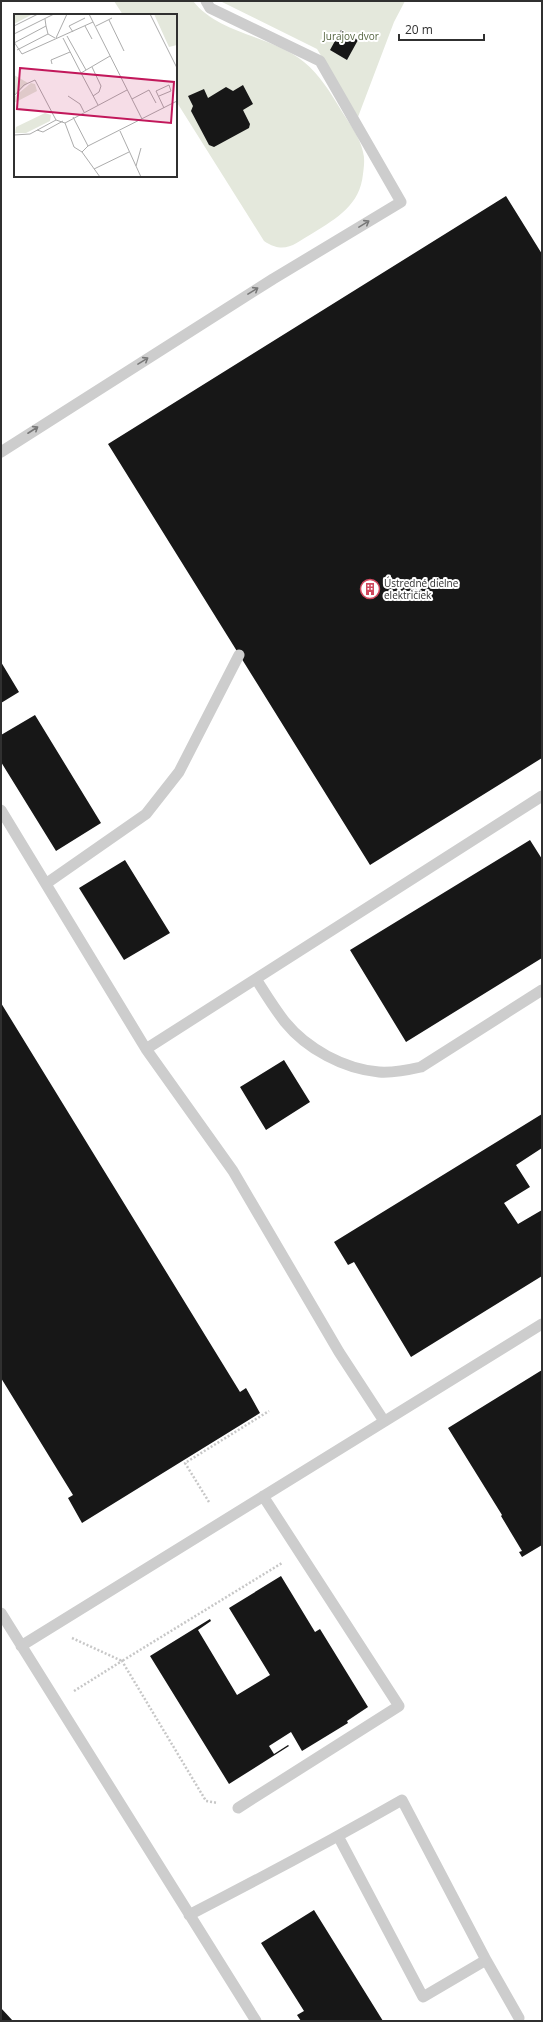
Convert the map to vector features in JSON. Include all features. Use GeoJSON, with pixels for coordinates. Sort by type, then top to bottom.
{"type":"FeatureCollection","features":[{"type":"Feature","properties":{"kind":"lane"},"geometry":{"type":"LineString","coordinates":[[1,452],[273,279],[401,202],[320,61],[210,8],[206,1]]}},
{"type":"Feature","properties":{"kind":"lane"},"geometry":{"type":"LineString","coordinates":[[47,883],[146,814],[178,772],[239,655]]}},
{"type":"Feature","properties":{"kind":"lane"},"geometry":{"type":"LineString","coordinates":[[146,1049],[542,796]]}},
{"type":"Feature","properties":{"kind":"lane"},"geometry":{"type":"LineString","coordinates":[[1,810],[47,883],[146,1049],[232,1171],[340,1352],[384,1421]]}},
{"type":"Feature","properties":{"kind":"lane"},"geometry":{"type":"LineString","coordinates":[[256,979],[285,1023],[319,1052],[356,1067],[379,1072],[403,1071],[421,1067],[542,990]]}},
{"type":"Feature","properties":{"kind":"lane"},"geometry":{"type":"LineString","coordinates":[[21,1646],[542,1324]]}},
{"type":"Feature","properties":{"kind":"lane"},"geometry":{"type":"LineString","coordinates":[[238,1808],[399,1706],[263,1496]]}},
{"type":"Feature","properties":{"kind":"lane"},"geometry":{"type":"LineString","coordinates":[[1,1613],[256,2021]]}},
{"type":"Feature","properties":{"kind":"lane"},"geometry":{"type":"LineString","coordinates":[[189,1915],[338,1836],[402,1800],[518,2020]]}},
{"type":"Feature","properties":{"kind":"lane"},"geometry":{"type":"LineString","coordinates":[[338,1836],[423,1997],[486,1960]]}},
{"type":"Feature","properties":{"kind":"path"},"geometry":{"type":"LineString","coordinates":[[209,1502],[185,1463],[269,1411]]}},
{"type":"Feature","properties":{"kind":"path"},"geometry":{"type":"LineString","coordinates":[[57,1702],[300,1553]]}},
{"type":"Feature","properties":{"kind":"path"},"geometry":{"type":"LineString","coordinates":[[50,1628],[122,1661],[206,1801],[238,1808]]}},
{"type":"Feature","properties":{"kind":"green space"},"geometry":{"type":"Polygon","coordinates":[[[114,1],[193,1],[204,12],[217,21],[277,46],[304,62],[315,72],[329,90],[354,130],[362,146],[364,160],[361,185],[357,194],[346,210],[331,222],[295,244],[284,248],[271,245],[264,241],[177,103],[177,14],[122,14],[114,1]]]}},
{"type":"Feature","properties":{"kind":"green space","name":"Jurajov dvor"},"geometry":{"type":"Polygon","coordinates":[[[220,1],[405,1],[394,22],[358,117],[317,49],[220,1]]]}},
{"type":"Feature","properties":{"kind":"building"},"geometry":{"type":"Polygon","coordinates":[[[341,30],[358,40],[347,60],[330,50],[341,30]]]}},
{"type":"Feature","properties":{"kind":"building"},"geometry":{"type":"Polygon","coordinates":[[[243,85],[253,104],[243,110],[250,124],[249,128],[214,147],[209,145],[191,111],[193,106],[188,96],[204,89],[208,98],[226,87],[233,91],[243,85]]]}},
{"type":"Feature","properties":{"kind":"building","name":"Ústredné dielne električiek"},"geometry":{"type":"Polygon","coordinates":[[[506,196],[542,254],[542,758],[370,865],[108,444],[506,196]]]}},
{"type":"Feature","properties":{"kind":"building"},"geometry":{"type":"Polygon","coordinates":[[[1,662],[19,692],[1,703],[1,662]]]}},
{"type":"Feature","properties":{"kind":"building"},"geometry":{"type":"Polygon","coordinates":[[[35,715],[101,823],[56,851],[1,762],[1,735],[35,715]]]}},
{"type":"Feature","properties":{"kind":"building"},"geometry":{"type":"Polygon","coordinates":[[[530,840],[542,859],[542,958],[406,1042],[350,950],[530,840]]]}},
{"type":"Feature","properties":{"kind":"building"},"geometry":{"type":"Polygon","coordinates":[[[125,860],[170,933],[124,960],[79,888],[125,860]]]}},
{"type":"Feature","properties":{"kind":"building"},"geometry":{"type":"Polygon","coordinates":[[[1,1003],[240,1392],[246,1388],[260,1413],[82,1523],[68,1498],[73,1495],[1,1378],[1,1003]]]}},
{"type":"Feature","properties":{"kind":"building"},"geometry":{"type":"Polygon","coordinates":[[[284,1060],[310,1102],[266,1130],[240,1087],[284,1060]]]}},
{"type":"Feature","properties":{"kind":"building"},"geometry":{"type":"Polygon","coordinates":[[[542,1114],[542,1148],[516,1165],[530,1187],[504,1203],[518,1224],[542,1210],[542,1276],[411,1357],[354,1262],[348,1265],[334,1242],[542,1114]]]}},
{"type":"Feature","properties":{"kind":"building"},"geometry":{"type":"Polygon","coordinates":[[[542,1370],[542,1545],[522,1557],[519,1552],[522,1551],[501,1516],[502,1515],[448,1428],[542,1370]]]}},
{"type":"Feature","properties":{"kind":"building"},"geometry":{"type":"Polygon","coordinates":[[[281,1576],[315,1632],[320,1629],[368,1707],[347,1721],[348,1723],[302,1751],[291,1732],[269,1746],[274,1754],[288,1745],[289,1746],[229,1784],[150,1656],[210,1619],[211,1621],[198,1630],[237,1695],[270,1675],[229,1608],[281,1576]]]}},
{"type":"Feature","properties":{"kind":"building"},"geometry":{"type":"Polygon","coordinates":[[[314,1910],[383,2021],[301,2021],[297,2015],[304,2011],[261,1943],[314,1910]]]}},
{"type":"Feature","properties":{"kind":"building"},"geometry":{"type":"Polygon","coordinates":[[[1,2008],[13,2021],[1,2021],[1,2008]]]}},
{"type":"Feature","properties":{"kind":"place","name":"Ústredné dielne električiek"},"geometry":{"type":"Point","coordinates":[370,589]}}]}
